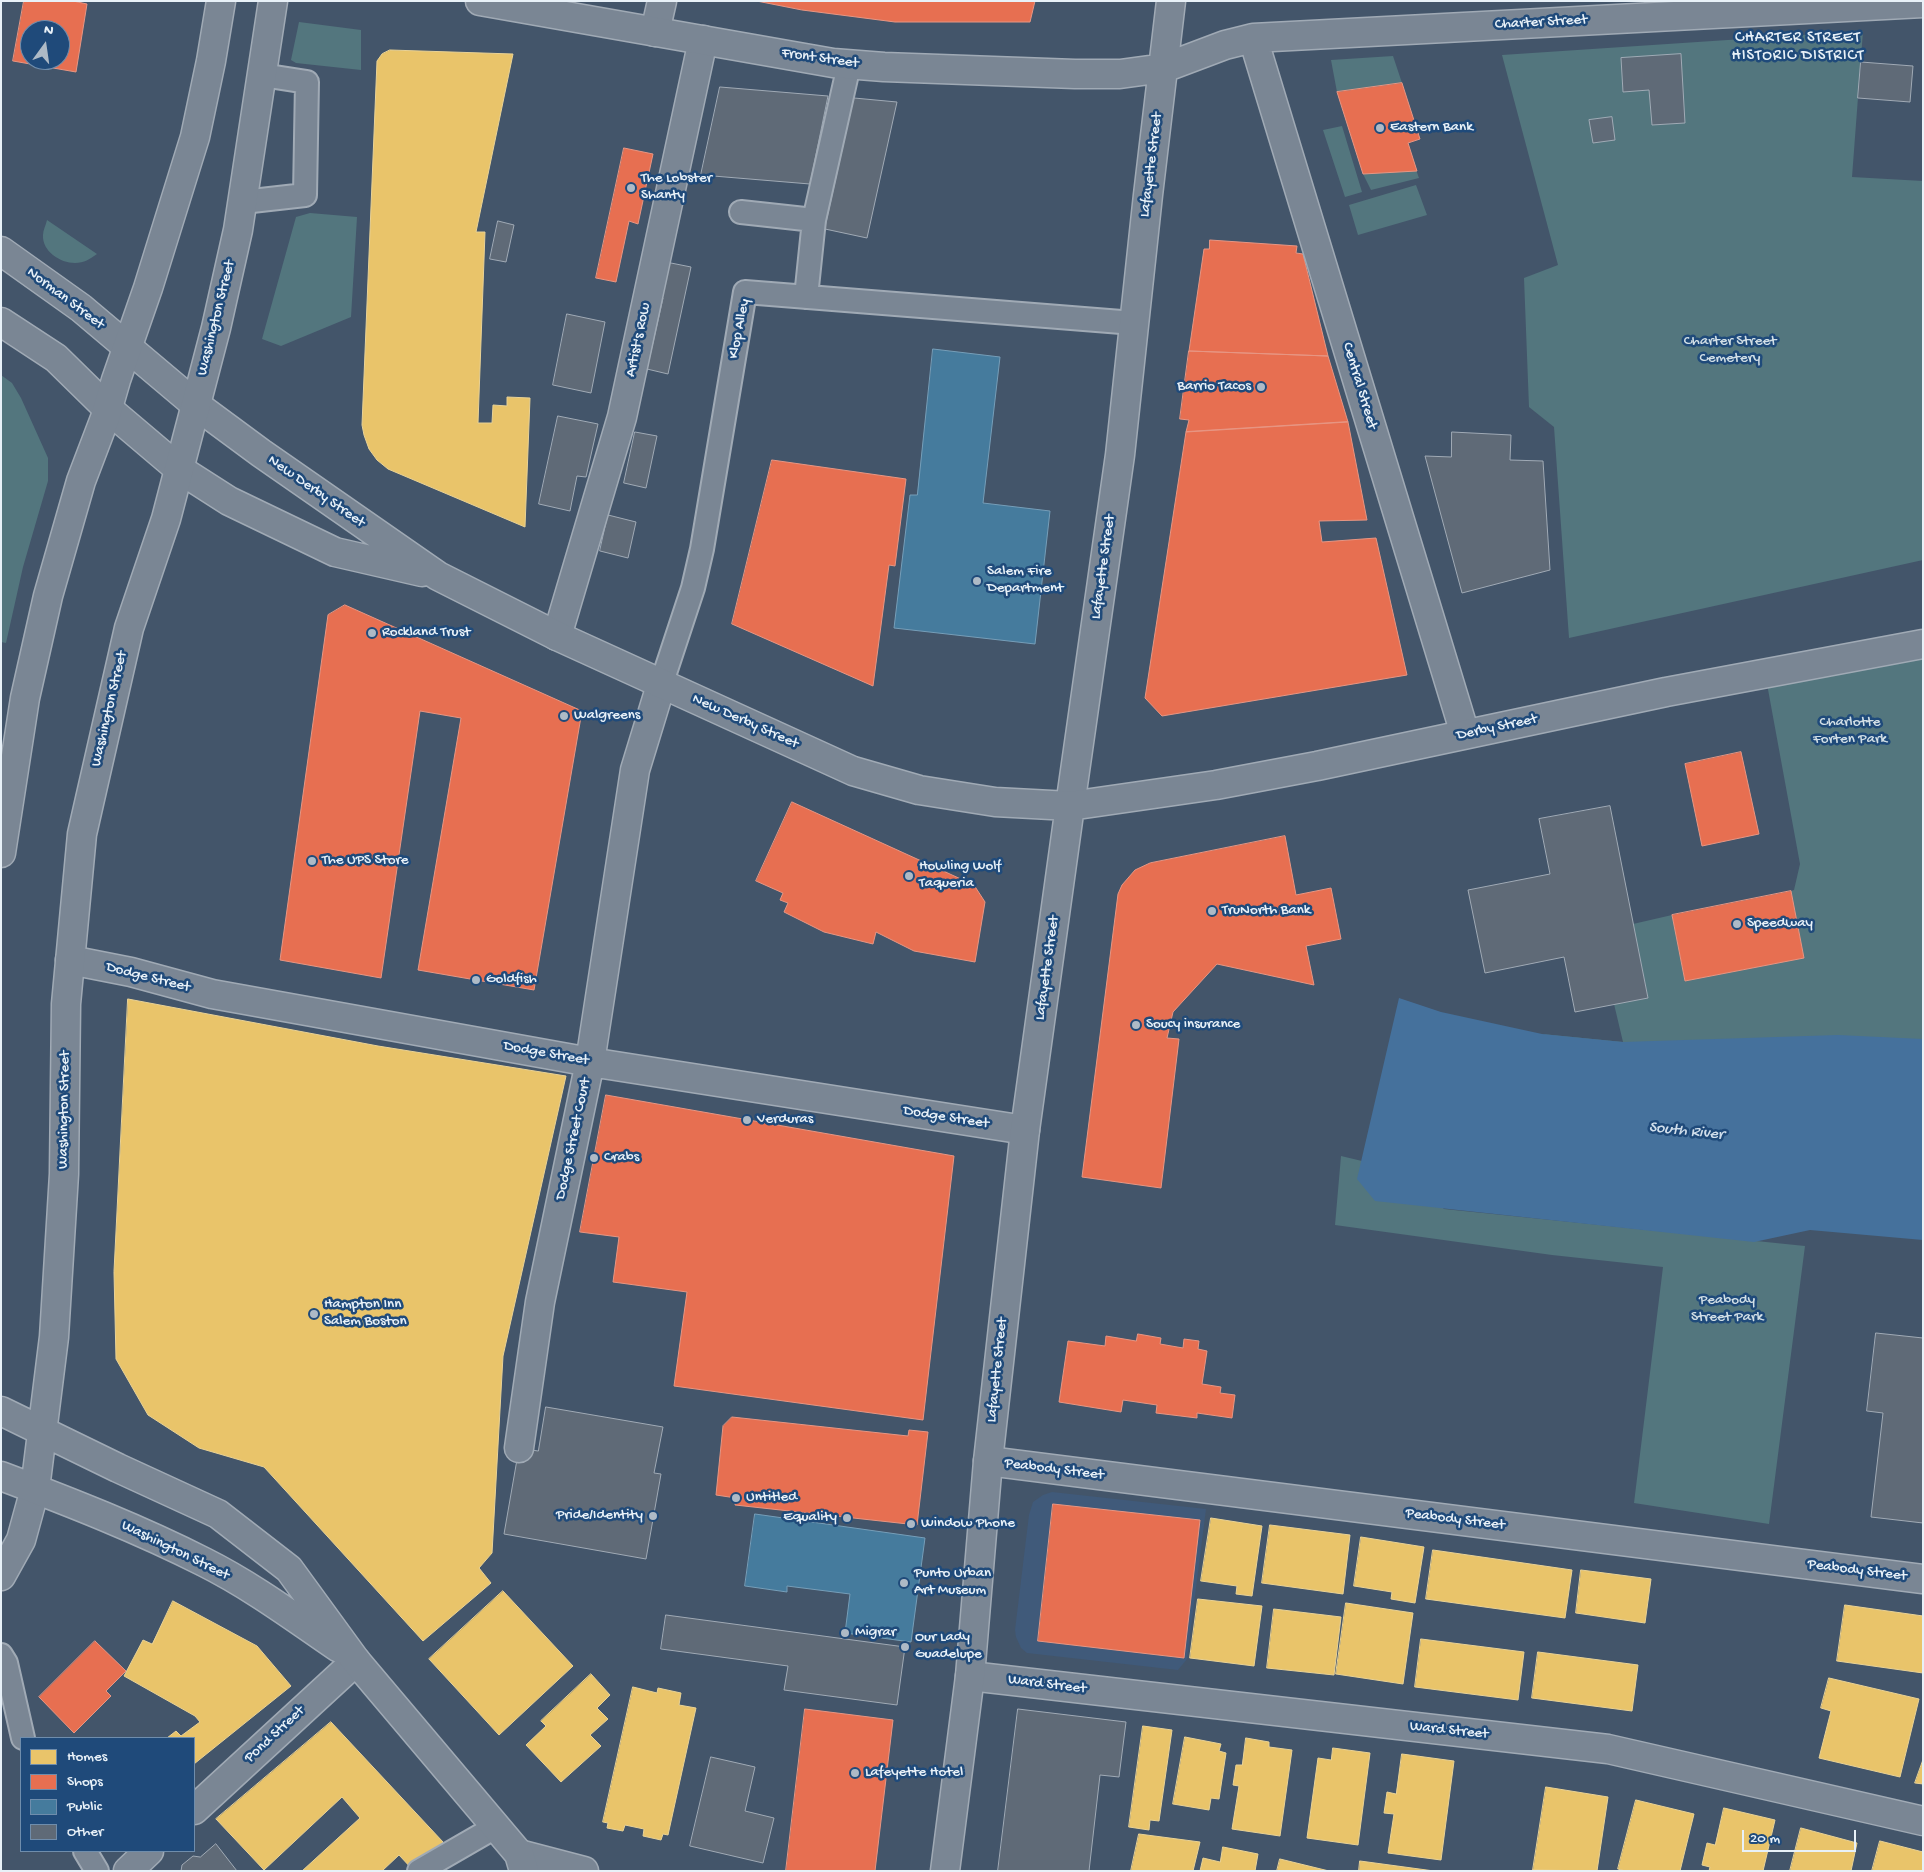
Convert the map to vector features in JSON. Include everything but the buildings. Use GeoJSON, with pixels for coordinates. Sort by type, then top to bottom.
{"type":"FeatureCollection","features":[{"type":"Feature","properties":{"kind":"main road"},"geometry":{"type":"LineString","coordinates":[[1,853],[25,698],[48,596],[81,481],[128,348],[195,137],[221,1]]}},
{"type":"Feature","properties":{"kind":"main road","name":"Washington Street"},"geometry":{"type":"LineString","coordinates":[[35,1489],[54,1337],[63,1183],[66,1004],[82,834],[129,628],[166,519],[216,328],[243,202],[273,1]]}},
{"type":"Feature","properties":{"kind":"main road","name":"Front Street"},"geometry":{"type":"LineString","coordinates":[[480,1],[849,65],[1075,74],[1120,74],[1164,68]]}},
{"type":"Feature","properties":{"kind":"main road"},"geometry":{"type":"LineString","coordinates":[[655,32],[662,1]]}},
{"type":"Feature","properties":{"kind":"main road"},"geometry":{"type":"LineString","coordinates":[[1164,68],[1171,1]]}},
{"type":"Feature","properties":{"kind":"main road","name":"Charter Street"},"geometry":{"type":"LineString","coordinates":[[1164,68],[1225,45],[1253,38],[1923,3]]}},
{"type":"Feature","properties":{"kind":"main road","name":"Central Street"},"geometry":{"type":"LineString","coordinates":[[1253,38],[1465,734]]}},
{"type":"Feature","properties":{"kind":"main road","name":"Artist's Row"},"geometry":{"type":"LineString","coordinates":[[557,636],[622,417],[703,40]]}},
{"type":"Feature","properties":{"kind":"main road","name":"Lafayette Street"},"geometry":{"type":"LineString","coordinates":[[945,1871],[970,1676],[988,1462],[1025,1130],[1120,455],[1164,68]]}},
{"type":"Feature","properties":{"kind":"main road","name":"Norman Street"},"geometry":{"type":"LineString","coordinates":[[1,252],[81,308],[196,405]]}},
{"type":"Feature","properties":{"kind":"main road"},"geometry":{"type":"LineString","coordinates":[[1,322],[56,358],[107,408]]}},
{"type":"Feature","properties":{"kind":"main road","name":"New Derby Street"},"geometry":{"type":"LineString","coordinates":[[196,405],[261,453],[438,576],[557,636],[661,685],[853,771],[919,790],[995,802],[1070,806]]}},
{"type":"Feature","properties":{"kind":"main road","name":"New Derby Street"},"geometry":{"type":"LineString","coordinates":[[107,408],[179,469],[229,501],[335,552],[438,576]]}},
{"type":"Feature","properties":{"kind":"main road","name":"Derby Street"},"geometry":{"type":"LineString","coordinates":[[1070,806],[1216,785],[1317,766],[1666,692],[1923,644]]}},
{"type":"Feature","properties":{"kind":"main road","name":"Dodge Street Court"},"geometry":{"type":"LineString","coordinates":[[519,1448],[540,1302],[590,1062],[636,770],[661,685]]}},
{"type":"Feature","properties":{"kind":"main road","name":"Dodge Street"},"geometry":{"type":"LineString","coordinates":[[70,960],[131,972],[212,994],[590,1062],[1025,1130]]}},
{"type":"Feature","properties":{"kind":"main road","name":"Washington Street"},"geometry":{"type":"LineString","coordinates":[[1,1411],[218,1514],[288,1569],[356,1661],[497,1826],[522,1862]]}},
{"type":"Feature","properties":{"kind":"main road","name":"Peabody Street"},"geometry":{"type":"LineString","coordinates":[[988,1462],[1923,1579]]}},
{"type":"Feature","properties":{"kind":"main road","name":"Washington Street"},"geometry":{"type":"LineString","coordinates":[[1,1476],[123,1525],[205,1562],[267,1600],[356,1661]]}},
{"type":"Feature","properties":{"kind":"main road"},"geometry":{"type":"LineString","coordinates":[[1,1576],[21,1540],[35,1489]]}},
{"type":"Feature","properties":{"kind":"main road","name":"Pond Street"},"geometry":{"type":"LineString","coordinates":[[195,1809],[356,1661]]}},
{"type":"Feature","properties":{"kind":"main road","name":"Ward Street"},"geometry":{"type":"LineString","coordinates":[[970,1676],[1608,1749],[1923,1821]]}},
{"type":"Feature","properties":{"kind":"main road"},"geometry":{"type":"LineString","coordinates":[[128,1871],[148,1852]]}},
{"type":"Feature","properties":{"kind":"main road"},"geometry":{"type":"LineString","coordinates":[[522,1862],[584,1871]]}},
{"type":"Feature","properties":{"kind":"lane"},"geometry":{"type":"LineString","coordinates":[[806,297],[814,220],[849,65]]}},
{"type":"Feature","properties":{"kind":"lane"},"geometry":{"type":"LineString","coordinates":[[243,202],[305,195],[307,82],[262,75]]}},
{"type":"Feature","properties":{"kind":"lane"},"geometry":{"type":"LineString","coordinates":[[741,212],[814,220]]}},
{"type":"Feature","properties":{"kind":"lane","name":"Klop Alley"},"geometry":{"type":"LineString","coordinates":[[661,685],[693,588],[702,550],[745,292],[1134,323]]}},
{"type":"Feature","properties":{"kind":"lane"},"geometry":{"type":"LineString","coordinates":[[1,1655],[6,1663],[20,1734],[22,1737]]}},
{"type":"Feature","properties":{"kind":"lane"},"geometry":{"type":"LineString","coordinates":[[419,1871],[497,1826]]}},
{"type":"Feature","properties":{"kind":"lane"},"geometry":{"type":"LineString","coordinates":[[86,1852],[97,1871]]}},
{"type":"Feature","properties":{"kind":"shaded area"},"geometry":{"type":"Polygon","coordinates":[[[1052,1492],[1206,1509],[1187,1659],[1178,1670],[1027,1653],[1021,1648],[1015,1630],[1029,1515],[1033,1502],[1043,1495],[1052,1492]]]}},
{"type":"Feature","properties":{"kind":"green space"},"geometry":{"type":"Polygon","coordinates":[[[299,22],[361,30],[361,70],[296,63],[291,60],[299,22]]]}},
{"type":"Feature","properties":{"kind":"green space","name":"Charter Street Cemetery"},"geometry":{"type":"Polygon","coordinates":[[[1863,31],[1852,177],[1923,181],[1923,560],[1569,638],[1554,427],[1529,407],[1524,278],[1558,265],[1502,55],[1863,31]]]}},
{"type":"Feature","properties":{"kind":"green space"},"geometry":{"type":"Polygon","coordinates":[[[1393,56],[1402,83],[1337,92],[1331,60],[1393,56]]]}},
{"type":"Feature","properties":{"kind":"green space"},"geometry":{"type":"Polygon","coordinates":[[[1342,126],[1362,192],[1345,197],[1323,130],[1342,126]]]}},
{"type":"Feature","properties":{"kind":"green space"},"geometry":{"type":"Polygon","coordinates":[[[1415,167],[1419,178],[1371,190],[1363,174],[1415,167]]]}},
{"type":"Feature","properties":{"kind":"green space"},"geometry":{"type":"Polygon","coordinates":[[[1416,185],[1427,215],[1358,235],[1349,205],[1416,185]]]}},
{"type":"Feature","properties":{"kind":"green space"},"geometry":{"type":"Polygon","coordinates":[[[310,213],[357,217],[351,317],[281,346],[262,339],[296,217],[310,213]]]}},
{"type":"Feature","properties":{"kind":"green space"},"geometry":{"type":"Polygon","coordinates":[[[47,220],[97,254],[87,260],[75,263],[64,261],[53,255],[43,241],[47,220]]]}},
{"type":"Feature","properties":{"kind":"green space"},"geometry":{"type":"Polygon","coordinates":[[[1,375],[12,383],[21,398],[48,458],[48,481],[23,567],[6,643],[1,642],[1,375]]]}},
{"type":"Feature","properties":{"kind":"green space","name":"Charlotte Forten Park"},"geometry":{"type":"Polygon","coordinates":[[[1923,644],[1923,1072],[1869,1112],[1542,1034],[1623,1042],[1614,1004],[1648,998],[1633,924],[1672,915],[1685,981],[1804,958],[1791,891],[1794,890],[1800,864],[1765,673],[1923,644]]]}},
{"type":"Feature","properties":{"kind":"green space","name":"Peabody Street Park"},"geometry":{"type":"Polygon","coordinates":[[[1368,1134],[1444,1209],[1805,1246],[1769,1524],[1634,1503],[1663,1267],[1552,1255],[1335,1225],[1341,1156],[1362,1161],[1368,1134]]]}},
{"type":"Feature","properties":{"kind":"water","name":"South River"},"geometry":{"type":"Polygon","coordinates":[[[1399,998],[1441,1012],[1542,1034],[1623,1042],[1838,1035],[1923,1039],[1923,1240],[1810,1230],[1754,1242],[1375,1201],[1357,1179],[1399,998]]]}},
{"type":"Feature","properties":{"kind":"place","name":"Eastern Bank"},"geometry":{"type":"Point","coordinates":[1380,128]}},
{"type":"Feature","properties":{"kind":"place","name":"The Lobster Shanty"},"geometry":{"type":"Point","coordinates":[631,188]}},
{"type":"Feature","properties":{"kind":"place","name":"Barrio Tacos"},"geometry":{"type":"Point","coordinates":[1261,387]}},
{"type":"Feature","properties":{"kind":"place","name":"Salem Fire Department"},"geometry":{"type":"Point","coordinates":[977,581]}},
{"type":"Feature","properties":{"kind":"place","name":"Rockland Trust"},"geometry":{"type":"Point","coordinates":[372,633]}},
{"type":"Feature","properties":{"kind":"place","name":"Walgreens"},"geometry":{"type":"Point","coordinates":[564,716]}},
{"type":"Feature","properties":{"kind":"place","name":"The UPS Store"},"geometry":{"type":"Point","coordinates":[312,861]}},
{"type":"Feature","properties":{"kind":"place","name":"Howling Wolf Taqueria"},"geometry":{"type":"Point","coordinates":[909,876]}},
{"type":"Feature","properties":{"kind":"place","name":"TruNorth Bank"},"geometry":{"type":"Point","coordinates":[1212,911]}},
{"type":"Feature","properties":{"kind":"place","name":"Speedway"},"geometry":{"type":"Point","coordinates":[1737,924]}},
{"type":"Feature","properties":{"kind":"place","name":"Goldfish"},"geometry":{"type":"Point","coordinates":[476,980]}},
{"type":"Feature","properties":{"kind":"place","name":"Soucy insurance"},"geometry":{"type":"Point","coordinates":[1136,1025]}},
{"type":"Feature","properties":{"kind":"place","name":"Verduras"},"geometry":{"type":"Point","coordinates":[747,1120]}},
{"type":"Feature","properties":{"kind":"place","name":"Crabs"},"geometry":{"type":"Point","coordinates":[594,1158]}},
{"type":"Feature","properties":{"kind":"place","name":"Hampton Inn Salem Boston"},"geometry":{"type":"Point","coordinates":[314,1314]}},
{"type":"Feature","properties":{"kind":"place","name":"Untitled"},"geometry":{"type":"Point","coordinates":[736,1498]}},
{"type":"Feature","properties":{"kind":"place","name":"Pride/Identity"},"geometry":{"type":"Point","coordinates":[653,1516]}},
{"type":"Feature","properties":{"kind":"place","name":"Equality"},"geometry":{"type":"Point","coordinates":[847,1518]}},
{"type":"Feature","properties":{"kind":"place","name":"Window Phone"},"geometry":{"type":"Point","coordinates":[911,1524]}},
{"type":"Feature","properties":{"kind":"place","name":"Punto Urban Art Museum"},"geometry":{"type":"Point","coordinates":[904,1583]}},
{"type":"Feature","properties":{"kind":"place","name":"Migrar"},"geometry":{"type":"Point","coordinates":[845,1633]}},
{"type":"Feature","properties":{"kind":"place","name":"Our Lady Guadelupe"},"geometry":{"type":"Point","coordinates":[905,1647]}},
{"type":"Feature","properties":{"kind":"place","name":"Lafeyette Hotel"},"geometry":{"type":"Point","coordinates":[855,1773]}},
{"type":"Feature","properties":{"kind":"district","name":"CHARTER STREET HISTORIC DISTRICT"},"geometry":{"type":"Point","coordinates":[1798,48]}}]}
